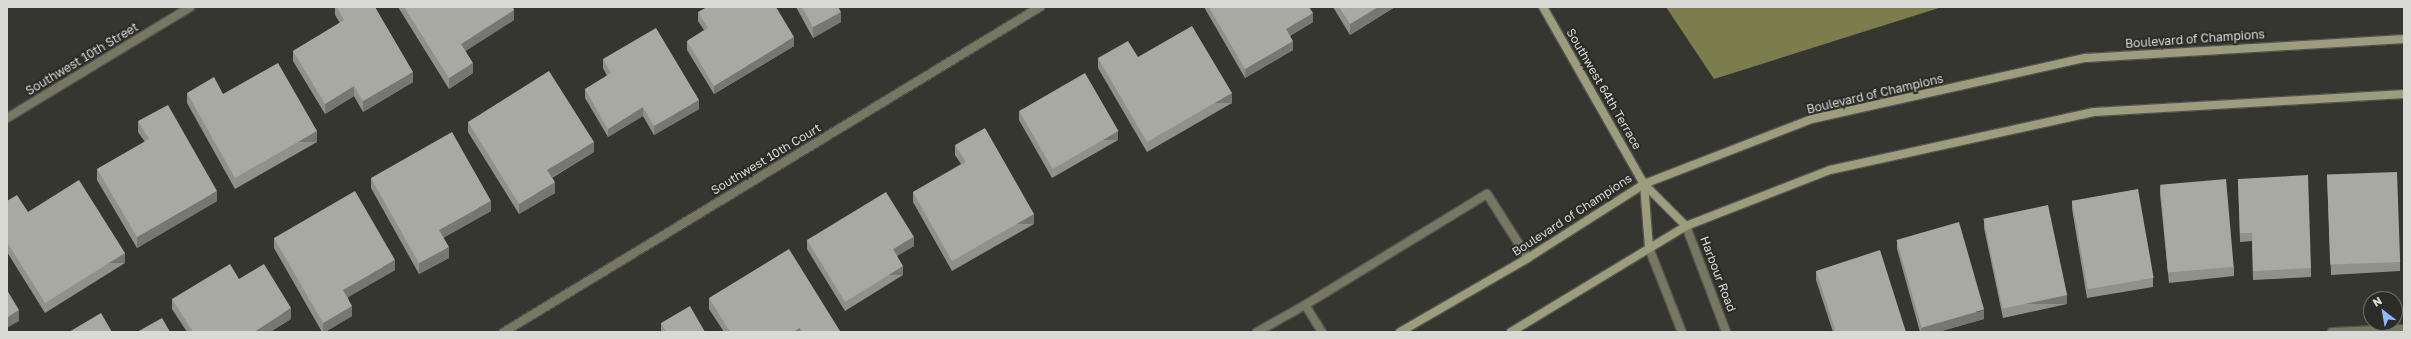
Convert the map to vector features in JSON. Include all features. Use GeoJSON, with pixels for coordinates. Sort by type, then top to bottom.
{"type":"FeatureCollection","features":[{"type":"Feature","properties":{"kind":"street","name":"Southwest 10th Street"},"geometry":{"type":"LineString","coordinates":[[7,118],[190,7]]}},
{"type":"Feature","properties":{"kind":"street","name":"Southwest 10th Court"},"geometry":{"type":"LineString","coordinates":[[504,332],[1040,7]]}},
{"type":"Feature","properties":{"kind":"street","name":"Southwest 64th Terrace"},"geometry":{"type":"LineString","coordinates":[[1543,7],[1644,184],[1686,226]]}},
{"type":"Feature","properties":{"kind":"street","name":"Boulevard of Champions"},"geometry":{"type":"LineString","coordinates":[[1400,332],[1528,258],[1644,184],[1812,119],[2086,58],[2404,39]]}},
{"type":"Feature","properties":{"kind":"street"},"geometry":{"type":"LineString","coordinates":[[1510,332],[1686,226],[1830,170],[2094,112],[2404,94]]}},
{"type":"Feature","properties":{"kind":"street","name":"Southwest 64th Terrace"},"geometry":{"type":"LineString","coordinates":[[1644,184],[1649,248]]}},
{"type":"Feature","properties":{"kind":"street"},"geometry":{"type":"LineString","coordinates":[[1257,332],[1305,305],[1487,194],[1528,258]]}},
{"type":"Feature","properties":{"kind":"street","name":"Harbour Road"},"geometry":{"type":"LineString","coordinates":[[1686,226],[1726,332]]}},
{"type":"Feature","properties":{"kind":"street"},"geometry":{"type":"LineString","coordinates":[[1649,248],[1682,332]]}},
{"type":"Feature","properties":{"kind":"street"},"geometry":{"type":"LineString","coordinates":[[1305,305],[1322,332]]}},
{"type":"Feature","properties":{"kind":"street"},"geometry":{"type":"LineString","coordinates":[[2332,332],[2404,329]]}},
{"type":"Feature","properties":{"kind":"shaded area"},"geometry":{"type":"Polygon","coordinates":[[[1666,7],[1942,7],[1714,79],[1666,7]]]}},
{"type":"Feature","properties":{"kind":"building"},"geometry":{"type":"Polygon","coordinates":[[[337,7],[375,7],[413,72],[363,101],[354,86],[325,104],[293,51],[344,20],[337,7]]]}},
{"type":"Feature","properties":{"kind":"building"},"geometry":{"type":"Polygon","coordinates":[[[404,7],[513,7],[514,10],[461,44],[473,63],[449,78],[404,7]]]}},
{"type":"Feature","properties":{"kind":"building"},"geometry":{"type":"Polygon","coordinates":[[[707,7],[776,7],[794,37],[714,86],[687,41],[708,28],[698,12],[707,7]]]}},
{"type":"Feature","properties":{"kind":"building"},"geometry":{"type":"Polygon","coordinates":[[[802,7],[838,7],[841,12],[813,27],[802,7]]]}},
{"type":"Feature","properties":{"kind":"building"},"geometry":{"type":"Polygon","coordinates":[[[1209,7],[1309,7],[1313,13],[1286,29],[1293,41],[1245,69],[1209,7]]]}},
{"type":"Feature","properties":{"kind":"building"},"geometry":{"type":"Polygon","coordinates":[[[1339,7],[1378,7],[1350,24],[1339,7]]]}},
{"type":"Feature","properties":{"kind":"building"},"geometry":{"type":"Polygon","coordinates":[[[1192,26],[1232,93],[1147,142],[1098,58],[1128,41],[1138,57],[1192,26]]]}},
{"type":"Feature","properties":{"kind":"building"},"geometry":{"type":"Polygon","coordinates":[[[656,28],[699,100],[654,126],[643,107],[608,129],[585,89],[611,73],[603,59],[656,28]]]}},
{"type":"Feature","properties":{"kind":"building"},"geometry":{"type":"Polygon","coordinates":[[[278,63],[317,131],[235,178],[187,93],[214,77],[223,94],[278,63]]]}},
{"type":"Feature","properties":{"kind":"building"},"geometry":{"type":"Polygon","coordinates":[[[549,71],[594,142],[547,170],[555,182],[519,204],[468,122],[549,71]]]}},
{"type":"Feature","properties":{"kind":"building"},"geometry":{"type":"Polygon","coordinates":[[[1085,73],[1118,131],[1053,169],[1019,111],[1085,73]]]}},
{"type":"Feature","properties":{"kind":"building"},"geometry":{"type":"Polygon","coordinates":[[[168,105],[217,191],[137,237],[97,169],[149,139],[138,121],[168,105]]]}},
{"type":"Feature","properties":{"kind":"building"},"geometry":{"type":"Polygon","coordinates":[[[985,128],[1034,214],[952,261],[913,192],[966,162],[955,145],[985,128]]]}},
{"type":"Feature","properties":{"kind":"building"},"geometry":{"type":"Polygon","coordinates":[[[452,132],[491,201],[439,230],[449,247],[419,263],[371,178],[452,132]]]}},
{"type":"Feature","properties":{"kind":"building"},"geometry":{"type":"Polygon","coordinates":[[[2397,172],[2400,262],[2330,264],[2327,174],[2397,172]]]}},
{"type":"Feature","properties":{"kind":"building"},"geometry":{"type":"Polygon","coordinates":[[[2308,175],[2311,268],[2253,271],[2252,233],[2240,233],[2238,179],[2308,175]]]}},
{"type":"Feature","properties":{"kind":"building"},"geometry":{"type":"Polygon","coordinates":[[[2226,179],[2234,267],[2168,272],[2160,185],[2226,179]]]}},
{"type":"Feature","properties":{"kind":"building"},"geometry":{"type":"Polygon","coordinates":[[[79,180],[125,253],[45,303],[7,242],[7,201],[17,195],[28,212],[79,180]]]}},
{"type":"Feature","properties":{"kind":"building"},"geometry":{"type":"Polygon","coordinates":[[[2138,189],[2154,278],[2088,289],[2072,201],[2138,189]]]}},
{"type":"Feature","properties":{"kind":"building"},"geometry":{"type":"Polygon","coordinates":[[[355,191],[395,260],[343,290],[352,306],[323,323],[274,238],[355,191]]]}},
{"type":"Feature","properties":{"kind":"building"},"geometry":{"type":"Polygon","coordinates":[[[886,192],[914,237],[893,249],[903,266],[845,302],[807,240],[886,192]]]}},
{"type":"Feature","properties":{"kind":"building"},"geometry":{"type":"Polygon","coordinates":[[[2048,205],[2067,295],[2003,309],[1983,219],[2048,205]]]}},
{"type":"Feature","properties":{"kind":"building"},"geometry":{"type":"Polygon","coordinates":[[[1959,222],[1984,309],[1922,327],[1897,240],[1959,222]]]}},
{"type":"Feature","properties":{"kind":"building"},"geometry":{"type":"Polygon","coordinates":[[[789,249],[840,331],[802,332],[800,328],[793,332],[730,332],[709,298],[789,249]]]}},
{"type":"Feature","properties":{"kind":"building"},"geometry":{"type":"Polygon","coordinates":[[[1880,250],[1906,332],[1836,332],[1816,271],[1880,250]]]}},
{"type":"Feature","properties":{"kind":"building"},"geometry":{"type":"Polygon","coordinates":[[[230,264],[239,279],[264,264],[291,308],[254,332],[193,332],[172,299],[230,264]]]}},
{"type":"Feature","properties":{"kind":"building"},"geometry":{"type":"Polygon","coordinates":[[[7,290],[19,310],[7,318],[7,290]]]}},
{"type":"Feature","properties":{"kind":"building"},"geometry":{"type":"Polygon","coordinates":[[[690,306],[705,332],[666,332],[661,323],[690,306]]]}},
{"type":"Feature","properties":{"kind":"building"},"geometry":{"type":"Polygon","coordinates":[[[101,313],[112,332],[69,332],[101,313]]]}},
{"type":"Feature","properties":{"kind":"building"},"geometry":{"type":"Polygon","coordinates":[[[162,318],[170,332],[137,332],[162,318]]]}}]}
